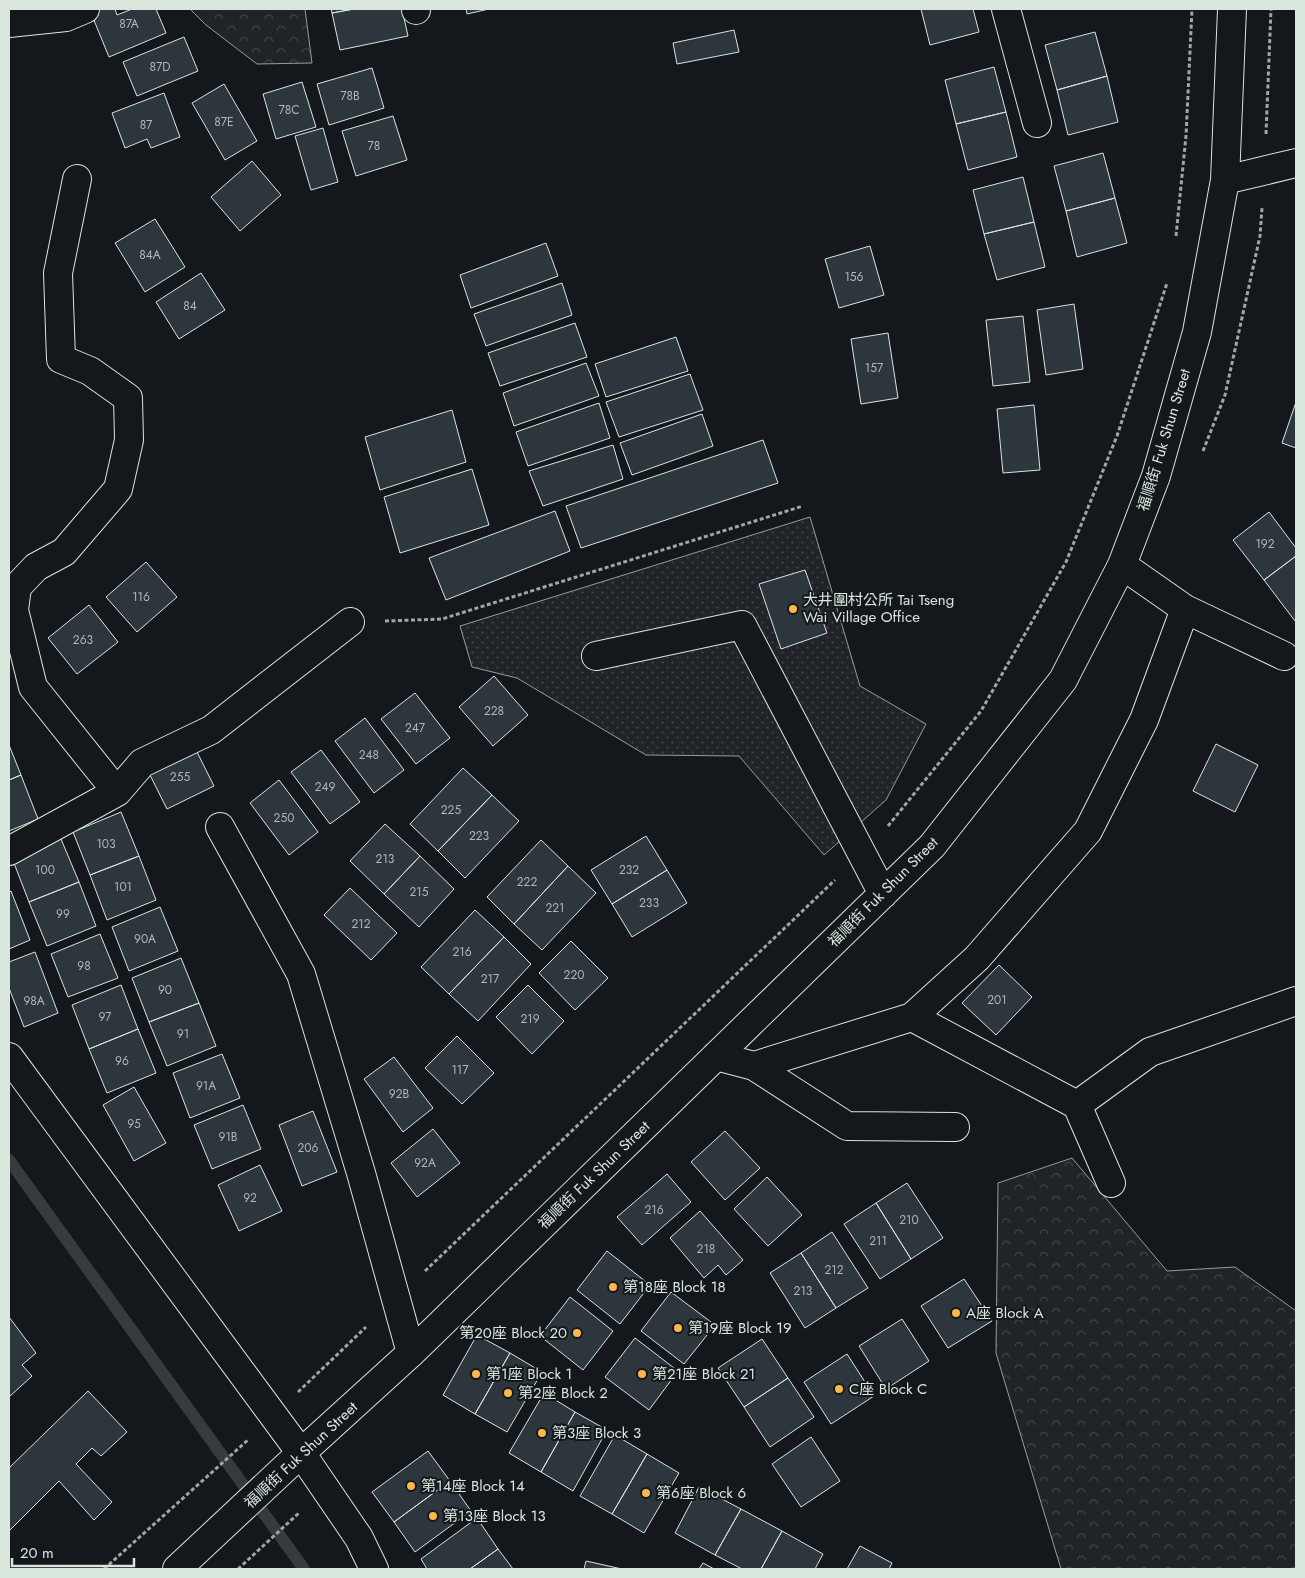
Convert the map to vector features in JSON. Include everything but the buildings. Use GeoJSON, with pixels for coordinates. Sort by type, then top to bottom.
{"type":"FeatureCollection","features":[{"type":"Feature","properties":{"kind":"street"},"geometry":{"type":"LineString","coordinates":[[9,23],[66,17],[85,9]]}},
{"type":"Feature","properties":{"kind":"street"},"geometry":{"type":"LineString","coordinates":[[1006,9],[1038,124]]}},
{"type":"Feature","properties":{"kind":"street","name":"福順街 Fuk Shun Street"},"geometry":{"type":"LineString","coordinates":[[177,1569],[411,1353],[932,846],[1063,680],[1122,565],[1156,476],[1197,332],[1225,180],[1232,9]]}},
{"type":"Feature","properties":{"kind":"street"},"geometry":{"type":"LineString","coordinates":[[1225,180],[1296,163]]}},
{"type":"Feature","properties":{"kind":"street"},"geometry":{"type":"LineString","coordinates":[[77,179],[58,273],[61,359],[90,371],[128,398],[129,440],[118,490],[64,552],[36,566],[17,587],[14,610],[33,687],[117,792]]}},
{"type":"Feature","properties":{"kind":"street"},"geometry":{"type":"LineString","coordinates":[[1122,565],[1185,608],[1284,656]]}},
{"type":"Feature","properties":{"kind":"street"},"geometry":{"type":"LineString","coordinates":[[754,1066],[912,1017],[977,958],[1088,832],[1144,720],[1185,608]]}},
{"type":"Feature","properties":{"kind":"street"},"geometry":{"type":"LineString","coordinates":[[9,851],[117,792],[142,763],[211,730],[350,622]]}},
{"type":"Feature","properties":{"kind":"street"},"geometry":{"type":"LineString","coordinates":[[596,656],[742,625],[883,894]]}},
{"type":"Feature","properties":{"kind":"street"},"geometry":{"type":"LineString","coordinates":[[220,827],[301,974],[361,1173],[411,1353]]}},
{"type":"Feature","properties":{"kind":"street"},"geometry":{"type":"LineString","coordinates":[[1077,1105],[1150,1052],[1296,1001]]}},
{"type":"Feature","properties":{"kind":"street"},"geometry":{"type":"LineString","coordinates":[[912,1017],[1077,1105],[1111,1184]]}},
{"type":"Feature","properties":{"kind":"street"},"geometry":{"type":"LineString","coordinates":[[716,1056],[754,1066],[847,1126],[955,1127]]}},
{"type":"Feature","properties":{"kind":"street"},"geometry":{"type":"LineString","coordinates":[[9,1057],[292,1462],[359,1538],[374,1569]]}},
{"type":"Feature","properties":{"kind":"path"},"geometry":{"type":"LineString","coordinates":[[350,622],[442,619],[803,506]]}},
{"type":"Feature","properties":{"kind":"path"},"geometry":{"type":"LineString","coordinates":[[104,1569],[251,1438]]}},
{"type":"Feature","properties":{"kind":"path"},"geometry":{"type":"LineString","coordinates":[[238,1569],[304,1508]]}},
{"type":"Feature","properties":{"kind":"green space"},"geometry":{"type":"Polygon","coordinates":[[[190,9],[305,9],[312,63],[257,64],[206,25],[190,9]]]}},
{"type":"Feature","properties":{"kind":"green space"},"geometry":{"type":"Polygon","coordinates":[[[810,517],[860,686],[926,724],[886,800],[824,855],[739,756],[646,755],[517,678],[472,667],[460,626],[810,517]]]}},
{"type":"Feature","properties":{"kind":"green space"},"geometry":{"type":"Polygon","coordinates":[[[1072,1158],[1167,1271],[1235,1267],[1296,1311],[1296,1569],[1061,1569],[996,1353],[998,1183],[1072,1158]]]}},
{"type":"Feature","properties":{"kind":"waterway"},"geometry":{"type":"LineString","coordinates":[[9,1160],[304,1569]]}},
{"type":"Feature","properties":{"kind":"place","name":"大井圍村公所 Tai Tseng Wai Village Office"},"geometry":{"type":"Point","coordinates":[793,609]}},
{"type":"Feature","properties":{"kind":"place","name":"第18座 Block 18"},"geometry":{"type":"Point","coordinates":[613,1287]}},
{"type":"Feature","properties":{"kind":"place","name":"A座 Block A"},"geometry":{"type":"Point","coordinates":[956,1313]}},
{"type":"Feature","properties":{"kind":"place","name":"第19座 Block 19"},"geometry":{"type":"Point","coordinates":[678,1328]}},
{"type":"Feature","properties":{"kind":"place","name":"第20座 Block 20"},"geometry":{"type":"Point","coordinates":[577,1333]}},
{"type":"Feature","properties":{"kind":"place","name":"第1座 Block 1"},"geometry":{"type":"Point","coordinates":[476,1374]}},
{"type":"Feature","properties":{"kind":"place","name":"第21座 Block 21"},"geometry":{"type":"Point","coordinates":[642,1374]}},
{"type":"Feature","properties":{"kind":"place","name":"C座 Block C"},"geometry":{"type":"Point","coordinates":[839,1389]}},
{"type":"Feature","properties":{"kind":"place","name":"第2座 Block 2"},"geometry":{"type":"Point","coordinates":[508,1393]}},
{"type":"Feature","properties":{"kind":"place","name":"第3座 Block 3"},"geometry":{"type":"Point","coordinates":[542,1433]}},
{"type":"Feature","properties":{"kind":"place","name":"第14座 Block 14"},"geometry":{"type":"Point","coordinates":[411,1486]}},
{"type":"Feature","properties":{"kind":"place","name":"第6座 Block 6"},"geometry":{"type":"Point","coordinates":[646,1493]}},
{"type":"Feature","properties":{"kind":"place","name":"第13座 Block 13"},"geometry":{"type":"Point","coordinates":[433,1516]}}]}
